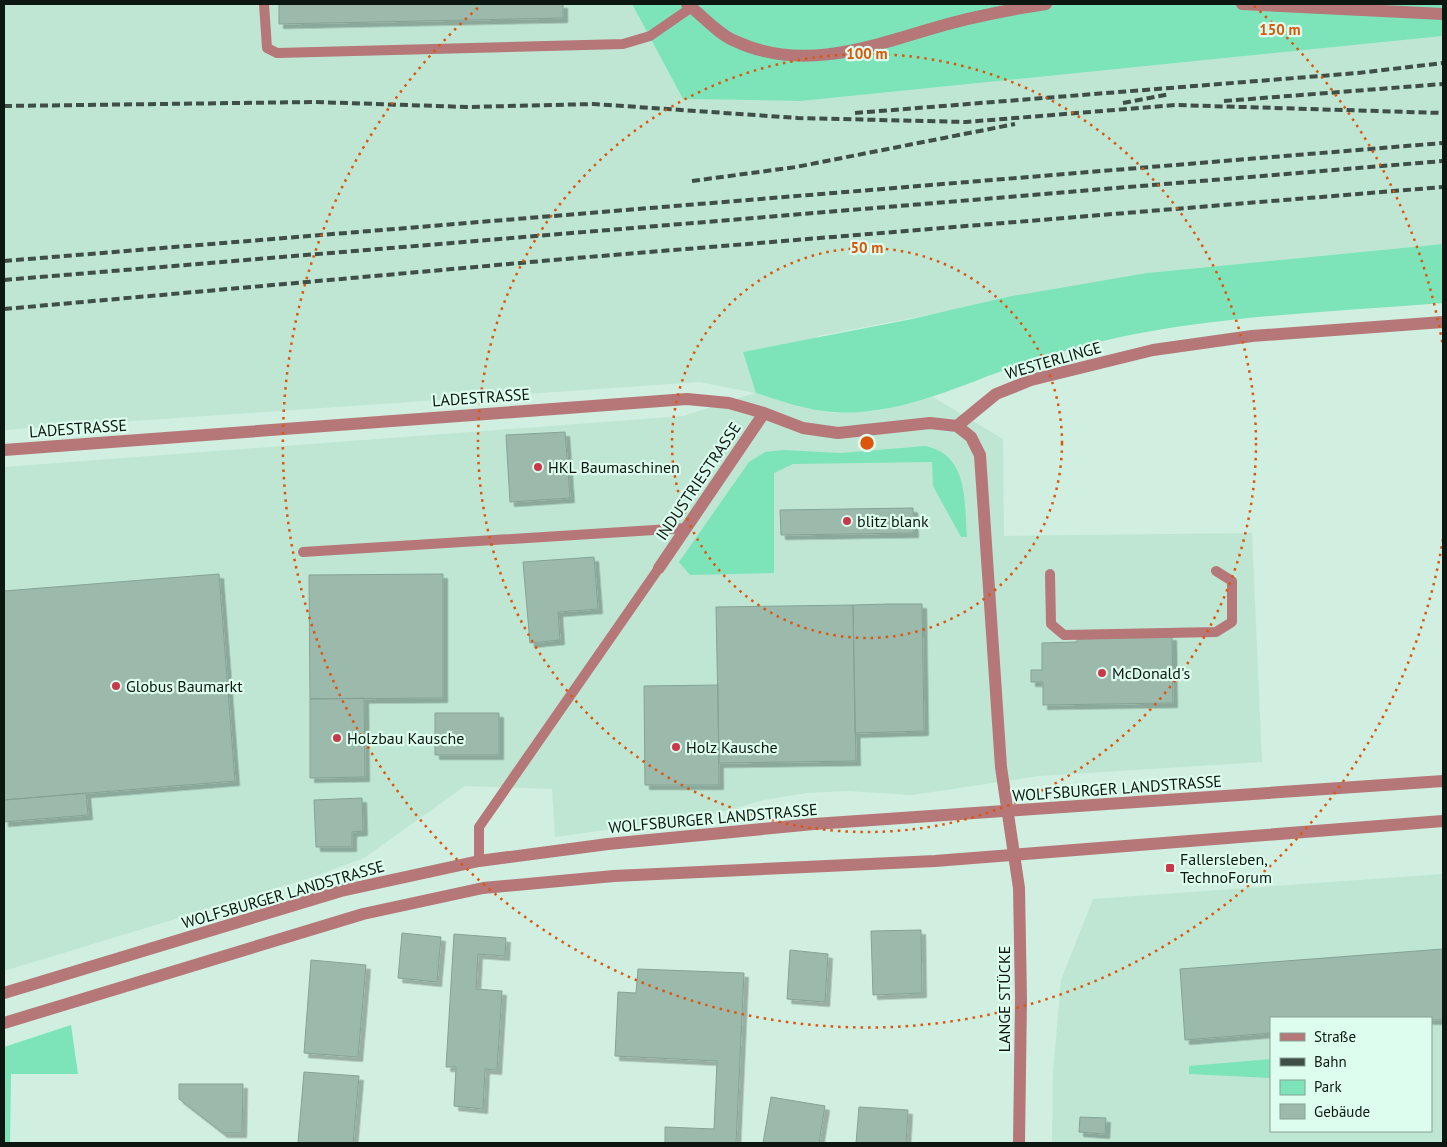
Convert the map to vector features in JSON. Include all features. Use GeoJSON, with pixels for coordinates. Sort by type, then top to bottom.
{"type":"FeatureCollection","features":[{"type":"Feature","properties":{"kind":"street"},"geometry":{"type":"LineString","coordinates":[[690,5],[733,41],[764,52],[802,57],[841,54],[885,44],[929,29],[994,13],[1046,4]]}},
{"type":"Feature","properties":{"kind":"street"},"geometry":{"type":"LineString","coordinates":[[1242,4],[1443,14]]}},
{"type":"Feature","properties":{"kind":"street","name":"WESTERLINGE"},"geometry":{"type":"LineString","coordinates":[[957,426],[996,394],[1031,380],[1153,350],[1252,336],[1443,322]]}},
{"type":"Feature","properties":{"kind":"street","name":"LADESTRASSE"},"geometry":{"type":"LineString","coordinates":[[4,450],[687,399],[729,403],[764,412],[802,428],[838,433],[930,422],[957,426]]}},
{"type":"Feature","properties":{"kind":"street","name":"INDUSTRIESTRASSE"},"geometry":{"type":"LineString","coordinates":[[659,568],[764,412]]}},
{"type":"Feature","properties":{"kind":"street"},"geometry":{"type":"LineString","coordinates":[[957,426],[971,437],[980,455],[994,680],[1001,767],[1008,812]]}},
{"type":"Feature","properties":{"kind":"street","name":"WOLFSBURGER LANDSTRASSE"},"geometry":{"type":"LineString","coordinates":[[4,993],[342,891],[480,861],[608,844],[804,825],[1443,781]]}},
{"type":"Feature","properties":{"kind":"street","name":"LANGE STÜCKE"},"geometry":{"type":"LineString","coordinates":[[1008,812],[1019,888],[1021,1000],[1019,1143]]}},
{"type":"Feature","properties":{"kind":"street"},"geometry":{"type":"LineString","coordinates":[[4,1023],[354,917],[483,888],[614,876],[1014,855],[1443,821]]}},
{"type":"Feature","properties":{"kind":"lane"},"geometry":{"type":"LineString","coordinates":[[264,4],[267,48],[277,53],[623,44],[650,36],[690,5]]}},
{"type":"Feature","properties":{"kind":"lane"},"geometry":{"type":"LineString","coordinates":[[303,552],[686,528]]}},
{"type":"Feature","properties":{"kind":"lane"},"geometry":{"type":"LineString","coordinates":[[480,861],[480,828],[659,568]]}},
{"type":"Feature","properties":{"kind":"lane"},"geometry":{"type":"LineString","coordinates":[[1050,574],[1051,624],[1064,635],[1216,632],[1232,622],[1232,581],[1216,571]]}},
{"type":"Feature","properties":{"kind":"shaded area"},"geometry":{"type":"Polygon","coordinates":[[[4,4],[632,4],[683,99],[801,101],[1443,36],[1443,244],[1147,273],[818,336],[756,393],[800,407],[833,413],[878,411],[933,397],[1003,439],[1004,536],[1252,533],[1262,762],[1039,776],[912,795],[848,791],[806,793],[764,800],[707,816],[555,837],[552,789],[465,786],[364,858],[307,879],[4,971],[4,467],[683,416],[755,393],[699,382],[4,430],[4,4]]]}},
{"type":"Feature","properties":{"kind":"shaded area"},"geometry":{"type":"Polygon","coordinates":[[[1443,874],[1443,1143],[1052,1143],[1053,1073],[1061,980],[1093,899],[1443,874]]]}},
{"type":"Feature","properties":{"kind":"green space"},"geometry":{"type":"Polygon","coordinates":[[[632,4],[1443,4],[1443,36],[801,101],[683,99],[632,4]]]}},
{"type":"Feature","properties":{"kind":"green space"},"geometry":{"type":"Polygon","coordinates":[[[1443,244],[1443,303],[1279,315],[1156,330],[1057,353],[1021,364],[929,398],[881,410],[857,412],[822,411],[794,405],[756,393],[743,352],[912,319],[1007,297],[1147,273],[1443,244]]]}},
{"type":"Feature","properties":{"kind":"green space"},"geometry":{"type":"Polygon","coordinates":[[[925,446],[939,451],[950,459],[957,469],[964,495],[967,537],[961,537],[933,486],[932,462],[793,464],[774,473],[774,573],[690,575],[679,562],[749,462],[765,452],[783,450],[841,453],[925,446]]]}},
{"type":"Feature","properties":{"kind":"green space"},"geometry":{"type":"Polygon","coordinates":[[[71,1025],[78,1074],[11,1074],[10,1143],[4,1143],[4,1047],[71,1025]]]}},
{"type":"Feature","properties":{"kind":"green space"},"geometry":{"type":"Polygon","coordinates":[[[1270,1059],[1270,1078],[1189,1074],[1189,1066],[1270,1059]]]}},
{"type":"Feature","properties":{"kind":"building"},"geometry":{"type":"Polygon","coordinates":[[[279,4],[563,4],[563,18],[279,24],[279,4]]]}},
{"type":"Feature","properties":{"kind":"building","name":"HKL Baumaschinen"},"geometry":{"type":"Polygon","coordinates":[[[565,432],[570,498],[510,502],[506,435],[565,432]]]}},
{"type":"Feature","properties":{"kind":"building","name":"blitz blank"},"geometry":{"type":"Polygon","coordinates":[[[913,508],[914,533],[781,535],[780,510],[913,508]]]}},
{"type":"Feature","properties":{"kind":"building"},"geometry":{"type":"Polygon","coordinates":[[[594,557],[598,609],[558,612],[560,640],[530,643],[523,562],[594,557]]]}},
{"type":"Feature","properties":{"kind":"building","name":"Globus Baumarkt"},"geometry":{"type":"Polygon","coordinates":[[[219,574],[235,781],[4,800],[4,591],[219,574]]]}},
{"type":"Feature","properties":{"kind":"building"},"geometry":{"type":"Polygon","coordinates":[[[443,574],[443,698],[310,699],[309,575],[443,574]]]}},
{"type":"Feature","properties":{"kind":"building"},"geometry":{"type":"Polygon","coordinates":[[[922,604],[924,731],[855,733],[853,605],[922,604]]]}},
{"type":"Feature","properties":{"kind":"building"},"geometry":{"type":"Polygon","coordinates":[[[853,605],[856,761],[719,763],[716,607],[853,605]]]}},
{"type":"Feature","properties":{"kind":"building","name":"McDonald's"},"geometry":{"type":"Polygon","coordinates":[[[1172,636],[1173,703],[1043,705],[1043,682],[1031,682],[1031,670],[1042,670],[1042,643],[1077,642],[1077,639],[1172,636]]]}},
{"type":"Feature","properties":{"kind":"building"},"geometry":{"type":"Polygon","coordinates":[[[718,685],[719,785],[645,785],[644,686],[718,685]]]}},
{"type":"Feature","properties":{"kind":"building","name":"Holzbau Kausche"},"geometry":{"type":"Polygon","coordinates":[[[364,698],[365,777],[310,778],[310,699],[364,698]]]}},
{"type":"Feature","properties":{"kind":"building"},"geometry":{"type":"Polygon","coordinates":[[[435,713],[499,713],[499,755],[435,755],[435,713]]]}},
{"type":"Feature","properties":{"kind":"building"},"geometry":{"type":"Polygon","coordinates":[[[86,793],[88,815],[4,822],[4,800],[86,793]]]}},
{"type":"Feature","properties":{"kind":"building"},"geometry":{"type":"Polygon","coordinates":[[[362,798],[363,831],[352,832],[352,847],[316,847],[314,800],[362,798]]]}},
{"type":"Feature","properties":{"kind":"building"},"geometry":{"type":"Polygon","coordinates":[[[921,930],[922,993],[873,995],[871,931],[921,930]]]}},
{"type":"Feature","properties":{"kind":"building"},"geometry":{"type":"Polygon","coordinates":[[[402,933],[441,937],[437,982],[398,978],[402,933]]]}},
{"type":"Feature","properties":{"kind":"building"},"geometry":{"type":"Polygon","coordinates":[[[454,934],[506,938],[505,956],[478,954],[476,989],[502,991],[497,1070],[485,1069],[483,1109],[454,1106],[456,1067],[446,1067],[454,934]]]}},
{"type":"Feature","properties":{"kind":"building"},"geometry":{"type":"Polygon","coordinates":[[[1443,949],[1443,1020],[1432,1020],[1432,1017],[1270,1017],[1270,1033],[1185,1040],[1180,969],[1443,949]]]}},
{"type":"Feature","properties":{"kind":"building"},"geometry":{"type":"Polygon","coordinates":[[[790,950],[828,954],[825,1002],[787,999],[790,950]]]}},
{"type":"Feature","properties":{"kind":"building"},"geometry":{"type":"Polygon","coordinates":[[[311,960],[366,965],[358,1057],[304,1053],[311,960]]]}},
{"type":"Feature","properties":{"kind":"building"},"geometry":{"type":"Polygon","coordinates":[[[638,969],[744,973],[736,1143],[665,1143],[665,1127],[714,1129],[717,1061],[615,1056],[618,992],[636,993],[638,969]]]}},
{"type":"Feature","properties":{"kind":"building"},"geometry":{"type":"Polygon","coordinates":[[[304,1072],[359,1076],[353,1143],[298,1143],[304,1072]]]}},
{"type":"Feature","properties":{"kind":"building"},"geometry":{"type":"Polygon","coordinates":[[[179,1084],[243,1084],[242,1133],[223,1133],[179,1099],[179,1084]]]}},
{"type":"Feature","properties":{"kind":"building"},"geometry":{"type":"Polygon","coordinates":[[[771,1097],[825,1106],[819,1143],[763,1143],[771,1097]]]}},
{"type":"Feature","properties":{"kind":"building"},"geometry":{"type":"Polygon","coordinates":[[[859,1107],[908,1110],[906,1143],[856,1143],[859,1107]]]}},
{"type":"Feature","properties":{"kind":"building"},"geometry":{"type":"Polygon","coordinates":[[[1080,1117],[1106,1118],[1105,1134],[1079,1132],[1080,1117]]]}},
{"type":"Feature","properties":{"kind":"railway"},"geometry":{"type":"LineString","coordinates":[[855,113],[1358,73],[1443,63]]}},
{"type":"Feature","properties":{"kind":"railway"},"geometry":{"type":"LineString","coordinates":[[1224,101],[1443,84]]}},
{"type":"Feature","properties":{"kind":"railway"},"geometry":{"type":"LineString","coordinates":[[1123,103],[1170,94]]}},
{"type":"Feature","properties":{"kind":"railway"},"geometry":{"type":"LineString","coordinates":[[4,106],[315,102],[467,107],[594,104],[798,118],[966,122],[1176,105],[1443,113]]}},
{"type":"Feature","properties":{"kind":"railway"},"geometry":{"type":"LineString","coordinates":[[692,181],[796,167],[1015,124]]}},
{"type":"Feature","properties":{"kind":"railway"},"geometry":{"type":"LineString","coordinates":[[4,261],[1443,143]]}},
{"type":"Feature","properties":{"kind":"railway"},"geometry":{"type":"LineString","coordinates":[[4,280],[1443,161]]}},
{"type":"Feature","properties":{"kind":"railway"},"geometry":{"type":"LineString","coordinates":[[4,309],[576,258],[1443,187]]}},
{"type":"Feature","properties":{"kind":"place","name":"HKL Baumaschinen"},"geometry":{"type":"Point","coordinates":[538,467]}},
{"type":"Feature","properties":{"kind":"place","name":"blitz blank"},"geometry":{"type":"Point","coordinates":[847,521]}},
{"type":"Feature","properties":{"kind":"place","name":"McDonald's"},"geometry":{"type":"Point","coordinates":[1102,673]}},
{"type":"Feature","properties":{"kind":"place","name":"Globus Baumarkt"},"geometry":{"type":"Point","coordinates":[116,686]}},
{"type":"Feature","properties":{"kind":"place","name":"Holzbau Kausche"},"geometry":{"type":"Point","coordinates":[337,738]}},
{"type":"Feature","properties":{"kind":"place","name":"Holz Kausche"},"geometry":{"type":"Point","coordinates":[676,747]}},
{"type":"Feature","properties":{"kind":"place","name":"Fallersleben, TechnoForum"},"geometry":{"type":"Point","coordinates":[1170,868]}}]}
